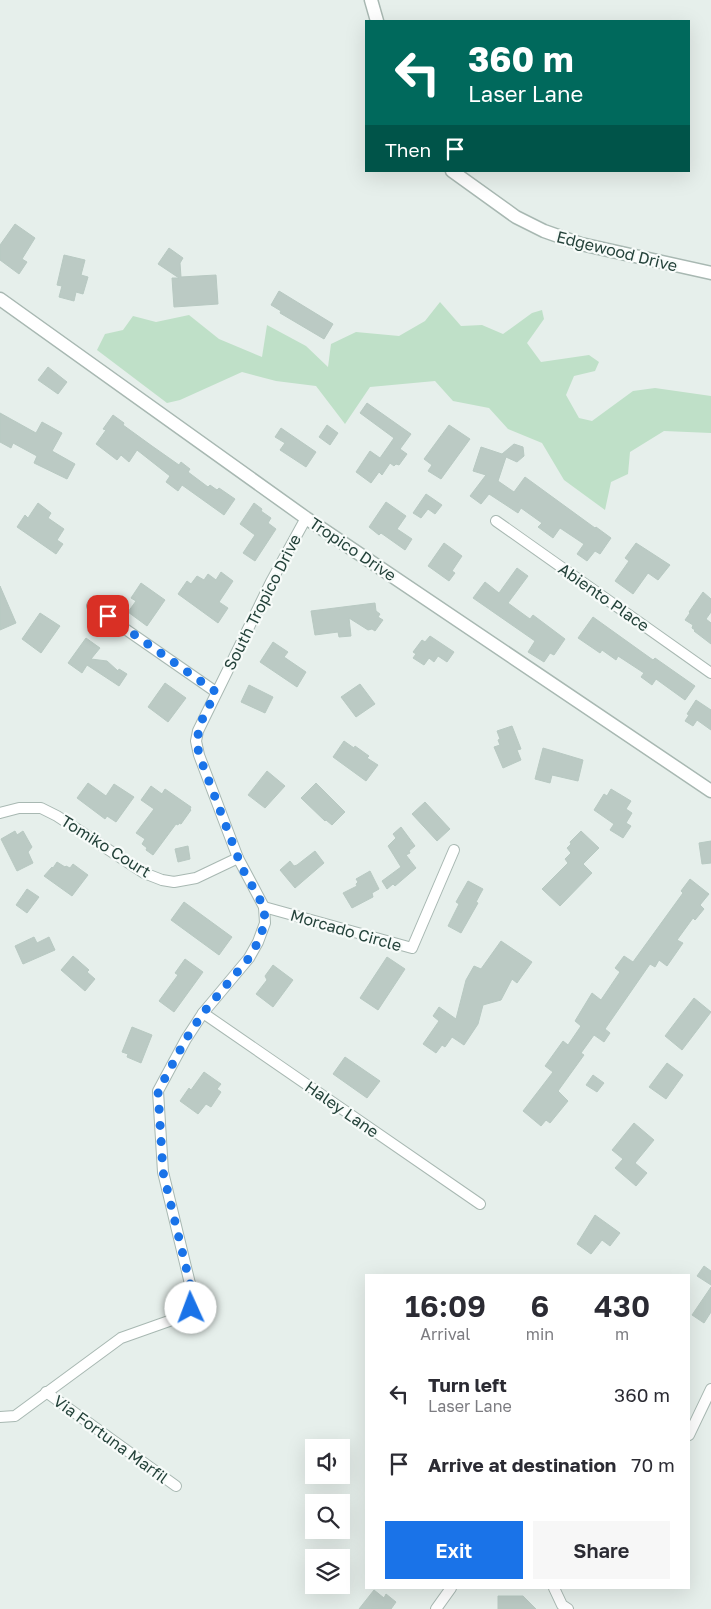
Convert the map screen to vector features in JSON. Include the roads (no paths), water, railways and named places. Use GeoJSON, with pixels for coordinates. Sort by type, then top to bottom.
{"type":"FeatureCollection","features":[{"type":"Feature","properties":{"kind":"street"},"geometry":{"type":"LineString","coordinates":[[371,0],[377,20]]}},
{"type":"Feature","properties":{"kind":"street","name":"Edgewood Drive"},"geometry":{"type":"LineString","coordinates":[[453,172],[516,218],[544,232],[581,244],[711,273]]}},
{"type":"Feature","properties":{"kind":"street","name":"Tropico Drive"},"geometry":{"type":"LineString","coordinates":[[0,299],[306,518],[711,791]]}},
{"type":"Feature","properties":{"kind":"street","name":"South Tropico Drive"},"geometry":{"type":"LineString","coordinates":[[264,907],[238,858],[199,755],[196,741],[198,731],[216,692],[271,582],[306,518]]}},
{"type":"Feature","properties":{"kind":"street","name":"Abiento Place"},"geometry":{"type":"LineString","coordinates":[[496,521],[711,673]]}},
{"type":"Feature","properties":{"kind":"street"},"geometry":{"type":"LineString","coordinates":[[92,606],[216,692]]}},
{"type":"Feature","properties":{"kind":"street","name":"Tomiko Court"},"geometry":{"type":"LineString","coordinates":[[0,813],[19,808],[41,808],[57,816],[144,873],[162,880],[174,882],[196,878],[238,858]]}},
{"type":"Feature","properties":{"kind":"street","name":"Morcado Circle"},"geometry":{"type":"LineString","coordinates":[[264,907],[412,948],[454,850]]}},
{"type":"Feature","properties":{"kind":"street"},"geometry":{"type":"LineString","coordinates":[[0,1418],[15,1416],[122,1338],[186,1315],[191,1308],[192,1292],[163,1172],[158,1091],[186,1039],[203,1013],[249,958],[258,942],[265,923],[264,907]]}},
{"type":"Feature","properties":{"kind":"street","name":"Haley Lane"},"geometry":{"type":"LineString","coordinates":[[203,1013],[480,1204]]}},
{"type":"Feature","properties":{"kind":"street"},"geometry":{"type":"LineString","coordinates":[[690,1433],[711,1389]]}},
{"type":"Feature","properties":{"kind":"street","name":"Via Fortuna Marfil"},"geometry":{"type":"LineString","coordinates":[[46,1392],[176,1486]]}},
{"type":"Feature","properties":{"kind":"street"},"geometry":{"type":"LineString","coordinates":[[436,1609],[450,1589]]}},
{"type":"Feature","properties":{"kind":"street"},"geometry":{"type":"LineString","coordinates":[[554,1589],[562,1605],[568,1609]]}}]}
